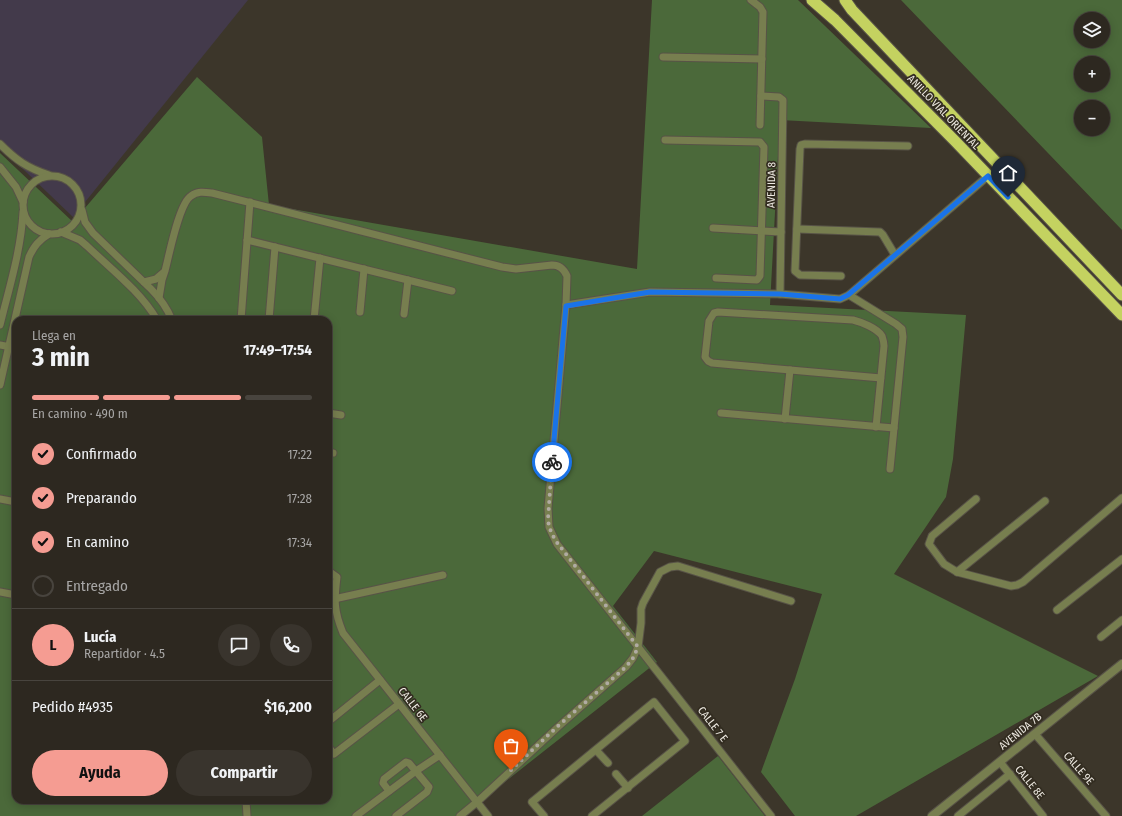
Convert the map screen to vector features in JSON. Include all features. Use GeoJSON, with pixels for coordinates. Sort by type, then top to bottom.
{"type":"FeatureCollection","features":[{"type":"Feature","properties":{"kind":"highway","name":"ANILLO VIAL ORIENTAL"},"geometry":{"type":"LineString","coordinates":[[812,0],[835,20],[915,100],[1122,315]]}},
{"type":"Feature","properties":{"kind":"highway","name":"ANILLO VIAL ORIENTAL"},"geometry":{"type":"LineString","coordinates":[[845,0],[852,10],[1122,295]]}},
{"type":"Feature","properties":{"kind":"street"},"geometry":{"type":"LineString","coordinates":[[751,0],[760,7],[763,12],[760,125]]}},
{"type":"Feature","properties":{"kind":"street"},"geometry":{"type":"LineString","coordinates":[[663,57],[762,59]]}},
{"type":"Feature","properties":{"kind":"street","name":"AVENIDA 8"},"geometry":{"type":"LineString","coordinates":[[761,96],[780,97],[783,100],[780,294]]}},
{"type":"Feature","properties":{"kind":"street"},"geometry":{"type":"LineString","coordinates":[[665,140],[760,142],[763,144],[760,276],[757,280],[716,278]]}},
{"type":"Feature","properties":{"kind":"street"},"geometry":{"type":"LineString","coordinates":[[0,144],[14,158],[25,166],[51,176]]}},
{"type":"Feature","properties":{"kind":"street"},"geometry":{"type":"LineString","coordinates":[[841,276],[798,274],[795,272],[800,149],[802,145],[908,146]]}},
{"type":"Feature","properties":{"kind":"street"},"geometry":{"type":"LineString","coordinates":[[0,167],[16,186],[23,202]]}},
{"type":"Feature","properties":{"kind":"street"},"geometry":{"type":"LineString","coordinates":[[0,325],[22,230],[23,202],[25,194],[29,186],[39,179],[51,176],[59,176],[71,183],[79,194],[85,222],[93,233],[159,298],[170,316]]}},
{"type":"Feature","properties":{"kind":"street"},"geometry":{"type":"LineString","coordinates":[[566,306],[650,292],[780,294],[840,299],[848,295],[988,176]]}},
{"type":"Feature","properties":{"kind":"street","name":"CALLE 7 E"},"geometry":{"type":"LineString","coordinates":[[165,271],[181,209],[189,196],[199,192],[212,193],[250,202],[502,267],[516,269],[556,265],[565,271],[567,276],[566,306],[548,508],[549,527],[557,544],[771,816]]}},
{"type":"Feature","properties":{"kind":"street"},"geometry":{"type":"LineString","coordinates":[[241,316],[250,202]]}},
{"type":"Feature","properties":{"kind":"street"},"geometry":{"type":"LineString","coordinates":[[18,316],[28,257],[38,240],[49,234],[69,229],[79,216],[81,208]]}},
{"type":"Feature","properties":{"kind":"street"},"geometry":{"type":"LineString","coordinates":[[23,210],[32,226],[49,234]]}},
{"type":"Feature","properties":{"kind":"street"},"geometry":{"type":"LineString","coordinates":[[713,228],[781,232]]}},
{"type":"Feature","properties":{"kind":"street"},"geometry":{"type":"LineString","coordinates":[[797,229],[880,232],[895,255]]}},
{"type":"Feature","properties":{"kind":"street"},"geometry":{"type":"LineString","coordinates":[[61,232],[73,236],[84,243],[140,297],[155,316]]}},
{"type":"Feature","properties":{"kind":"street"},"geometry":{"type":"LineString","coordinates":[[247,240],[452,291]]}},
{"type":"Feature","properties":{"kind":"street"},"geometry":{"type":"LineString","coordinates":[[269,316],[276,247]]}},
{"type":"Feature","properties":{"kind":"street"},"geometry":{"type":"LineString","coordinates":[[314,316],[320,258]]}},
{"type":"Feature","properties":{"kind":"street"},"geometry":{"type":"LineString","coordinates":[[360,312],[364,269]]}},
{"type":"Feature","properties":{"kind":"street"},"geometry":{"type":"LineString","coordinates":[[144,282],[156,279],[165,271]]}},
{"type":"Feature","properties":{"kind":"street"},"geometry":{"type":"LineString","coordinates":[[159,298],[165,271]]}},
{"type":"Feature","properties":{"kind":"street"},"geometry":{"type":"LineString","coordinates":[[404,314],[408,280]]}},
{"type":"Feature","properties":{"kind":"street"},"geometry":{"type":"LineString","coordinates":[[848,295],[896,324],[902,330],[903,337],[890,469]]}},
{"type":"Feature","properties":{"kind":"street"},"geometry":{"type":"LineString","coordinates":[[876,427],[881,378],[884,346],[882,336],[878,332],[858,321],[718,312],[714,313],[709,321],[706,357],[708,361],[712,363],[881,378]]}},
{"type":"Feature","properties":{"kind":"street"},"geometry":{"type":"LineString","coordinates":[[0,345],[12,347],[0,385]]}},
{"type":"Feature","properties":{"kind":"street"},"geometry":{"type":"LineString","coordinates":[[786,419],[790,370]]}},
{"type":"Feature","properties":{"kind":"street"},"geometry":{"type":"LineString","coordinates":[[721,413],[894,428]]}},
{"type":"Feature","properties":{"kind":"street"},"geometry":{"type":"LineString","coordinates":[[332,414],[341,415]]}},
{"type":"Feature","properties":{"kind":"street"},"geometry":{"type":"LineString","coordinates":[[976,499],[932,536],[930,544],[944,564],[957,572],[1011,586],[1018,585],[1023,582],[1122,498]]}},
{"type":"Feature","properties":{"kind":"street"},"geometry":{"type":"LineString","coordinates":[[0,499],[12,501]]}},
{"type":"Feature","properties":{"kind":"street"},"geometry":{"type":"LineString","coordinates":[[957,572],[1045,501]]}},
{"type":"Feature","properties":{"kind":"street"},"geometry":{"type":"LineString","coordinates":[[1057,610],[1122,559]]}},
{"type":"Feature","properties":{"kind":"street"},"geometry":{"type":"LineString","coordinates":[[460,816],[558,726],[626,667],[633,658],[638,647],[641,609],[643,603],[660,572],[670,567],[678,566],[791,601]]}},
{"type":"Feature","properties":{"kind":"street","name":"CALLE 6E"},"geometry":{"type":"LineString","coordinates":[[332,573],[337,577],[334,599],[337,617],[343,634],[488,816]]}},
{"type":"Feature","properties":{"kind":"street"},"geometry":{"type":"LineString","coordinates":[[334,599],[443,575]]}},
{"type":"Feature","properties":{"kind":"street"},"geometry":{"type":"LineString","coordinates":[[0,592],[12,594]]}},
{"type":"Feature","properties":{"kind":"street"},"geometry":{"type":"LineString","coordinates":[[1100,637],[1122,620]]}},
{"type":"Feature","properties":{"kind":"street","name":"AVENIDA 7B"},"geometry":{"type":"LineString","coordinates":[[932,816],[1122,664]]}},
{"type":"Feature","properties":{"kind":"street"},"geometry":{"type":"LineString","coordinates":[[332,719],[380,680]]}},
{"type":"Feature","properties":{"kind":"street"},"geometry":{"type":"LineString","coordinates":[[544,816],[532,802],[654,702],[685,741],[592,816]]}},
{"type":"Feature","properties":{"kind":"street"},"geometry":{"type":"LineString","coordinates":[[332,751],[334,754],[400,704]]}},
{"type":"Feature","properties":{"kind":"street","name":"CALLE 9E"},"geometry":{"type":"LineString","coordinates":[[1034,734],[1106,816]]}},
{"type":"Feature","properties":{"kind":"street"},"geometry":{"type":"LineString","coordinates":[[596,750],[608,763]]}},
{"type":"Feature","properties":{"kind":"street"},"geometry":{"type":"LineString","coordinates":[[356,816],[440,755]]}},
{"type":"Feature","properties":{"kind":"street"},"geometry":{"type":"LineString","coordinates":[[389,792],[383,783],[384,779],[406,762],[409,763],[428,787],[428,791],[396,816]]}},
{"type":"Feature","properties":{"kind":"street","name":"CALLE 8E"},"geometry":{"type":"LineString","coordinates":[[1000,762],[1043,816]]}},
{"type":"Feature","properties":{"kind":"street"},"geometry":{"type":"LineString","coordinates":[[616,774],[628,788]]}},
{"type":"Feature","properties":{"kind":"street"},"geometry":{"type":"LineString","coordinates":[[958,816],[1010,774]]}},
{"type":"Feature","properties":{"kind":"street"},"geometry":{"type":"LineString","coordinates":[[246,804],[247,816]]}},
{"type":"Feature","properties":{"kind":"shaded area"},"geometry":{"type":"Polygon","coordinates":[[[0,0],[248,0],[73,217],[0,147],[0,0]]]}},
{"type":"Feature","properties":{"kind":"green space"},"geometry":{"type":"Polygon","coordinates":[[[652,0],[798,0],[931,128],[780,120],[770,305],[966,315],[953,459],[946,497],[894,574],[1098,676],[856,816],[795,816],[761,772],[795,679],[822,594],[654,551],[613,606],[657,662],[460,816],[0,816],[0,153],[73,222],[197,77],[262,137],[269,205],[637,269],[652,0]]]}},
{"type":"Feature","properties":{"kind":"green space"},"geometry":{"type":"Polygon","coordinates":[[[901,0],[1122,0],[1122,230],[901,0]]]}},
{"type":"Feature","properties":{"kind":"green space"},"geometry":{"type":"Polygon","coordinates":[[[718,756],[765,816],[642,816],[718,756]]]}},
{"type":"Feature","properties":{"kind":"way so far"},"geometry":{"type":"LineString","coordinates":[[511,770],[558,726],[626,667],[633,658],[638,647],[555,540],[549,527],[548,519],[552,462]]}},
{"type":"Feature","properties":{"kind":"route"},"geometry":{"type":"LineString","coordinates":[[552,462],[566,306],[650,292],[780,294],[840,299],[848,295],[988,176],[1008,197]]}}]}
